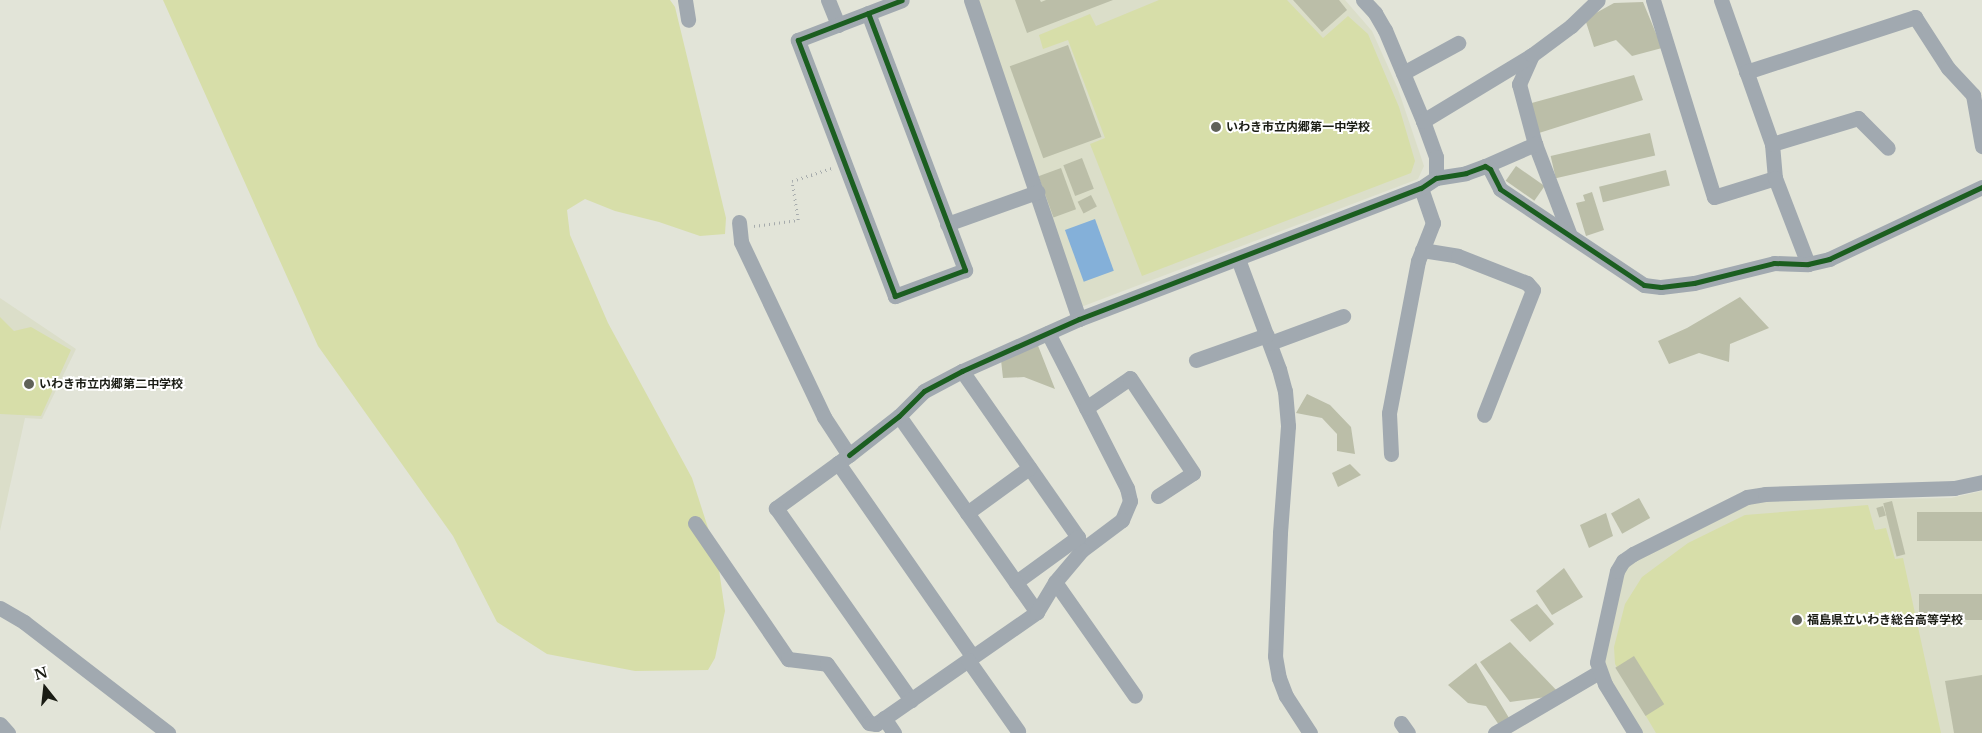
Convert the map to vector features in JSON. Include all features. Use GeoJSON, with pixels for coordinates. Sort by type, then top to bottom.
{"type":"FeatureCollection","features":[{"type":"Feature","properties":{"kind":"street"},"geometry":{"type":"LineString","coordinates":[[685,0],[688,20]]}},
{"type":"Feature","properties":{"kind":"street"},"geometry":{"type":"LineString","coordinates":[[828,0],[838,25]]}},
{"type":"Feature","properties":{"kind":"street"},"geometry":{"type":"LineString","coordinates":[[868,13],[965,270],[895,296],[798,40],[838,25],[868,13],[902,0]]}},
{"type":"Feature","properties":{"kind":"street"},"geometry":{"type":"LineString","coordinates":[[971,0],[1079,319]]}},
{"type":"Feature","properties":{"kind":"street"},"geometry":{"type":"LineString","coordinates":[[1363,0],[1375,13],[1385,30],[1423,121],[1436,157],[1436,178]]}},
{"type":"Feature","properties":{"kind":"street"},"geometry":{"type":"LineString","coordinates":[[1423,121],[1532,55],[1571,26],[1598,0]]}},
{"type":"Feature","properties":{"kind":"street"},"geometry":{"type":"LineString","coordinates":[[1653,0],[1714,197],[1775,178]]}},
{"type":"Feature","properties":{"kind":"street"},"geometry":{"type":"LineString","coordinates":[[1721,0],[1772,144],[1775,178],[1808,264]]}},
{"type":"Feature","properties":{"kind":"street"},"geometry":{"type":"LineString","coordinates":[[1746,72],[1915,17],[1948,68],[1973,95],[1982,146]]}},
{"type":"Feature","properties":{"kind":"street"},"geometry":{"type":"LineString","coordinates":[[1403,73],[1458,43]]}},
{"type":"Feature","properties":{"kind":"street"},"geometry":{"type":"LineString","coordinates":[[1532,55],[1519,84],[1535,144],[1569,233]]}},
{"type":"Feature","properties":{"kind":"street"},"geometry":{"type":"LineString","coordinates":[[1772,144],[1858,118],[1888,148]]}},
{"type":"Feature","properties":{"kind":"street"},"geometry":{"type":"LineString","coordinates":[[911,700],[776,508],[899,416],[924,391],[962,371],[1079,319],[1422,188],[1436,178],[1466,173],[1535,144]]}},
{"type":"Feature","properties":{"kind":"street"},"geometry":{"type":"LineString","coordinates":[[1485,166],[1490,169],[1500,189],[1569,233],[1644,285],[1661,287],[1694,283],[1774,263],[1808,264],[1829,259],[1982,188]]}},
{"type":"Feature","properties":{"kind":"street"},"geometry":{"type":"LineString","coordinates":[[1391,454],[1389,413],[1418,261],[1433,223],[1422,188]]}},
{"type":"Feature","properties":{"kind":"street"},"geometry":{"type":"LineString","coordinates":[[948,224],[1037,192]]}},
{"type":"Feature","properties":{"kind":"street"},"geometry":{"type":"LineString","coordinates":[[739,225],[741,242],[844,459],[1018,732]]}},
{"type":"Feature","properties":{"kind":"street"},"geometry":{"type":"LineString","coordinates":[[1422,250],[1458,256],[1527,283],[1533,290],[1484,415]]}},
{"type":"Feature","properties":{"kind":"street"},"geometry":{"type":"LineString","coordinates":[[1238,258],[1285,391],[1288,426],[1280,532],[1275,656],[1279,678],[1286,696],[1310,733]]}},
{"type":"Feature","properties":{"kind":"street"},"geometry":{"type":"LineString","coordinates":[[1196,360],[1343,316]]}},
{"type":"Feature","properties":{"kind":"street"},"geometry":{"type":"LineString","coordinates":[[695,523],[788,659],[827,664],[869,723],[876,724],[1037,612],[1055,582],[1082,550],[1122,520],[1130,501],[1127,488],[1048,332]]}},
{"type":"Feature","properties":{"kind":"street"},"geometry":{"type":"LineString","coordinates":[[962,371],[1078,537],[1016,582]]}},
{"type":"Feature","properties":{"kind":"street"},"geometry":{"type":"LineString","coordinates":[[1086,408],[1130,378],[1193,473],[1158,496]]}},
{"type":"Feature","properties":{"kind":"street"},"geometry":{"type":"LineString","coordinates":[[899,416],[1037,612]]}},
{"type":"Feature","properties":{"kind":"street"},"geometry":{"type":"LineString","coordinates":[[967,512],[1029,468]]}},
{"type":"Feature","properties":{"kind":"street"},"geometry":{"type":"LineString","coordinates":[[1635,733],[1600,672],[1597,662],[1617,572],[1624,561],[1633,554],[1736,502],[1765,494],[1954,488],[1982,482]]}},
{"type":"Feature","properties":{"kind":"street"},"geometry":{"type":"LineString","coordinates":[[1055,582],[1135,696]]}},
{"type":"Feature","properties":{"kind":"street"},"geometry":{"type":"LineString","coordinates":[[0,608],[31,628],[163,731]]}},
{"type":"Feature","properties":{"kind":"street"},"geometry":{"type":"LineString","coordinates":[[1495,733],[1600,672]]}},
{"type":"Feature","properties":{"kind":"street"},"geometry":{"type":"LineString","coordinates":[[884,718],[894,733]]}},
{"type":"Feature","properties":{"kind":"street"},"geometry":{"type":"LineString","coordinates":[[0,724],[8,733]]}},
{"type":"Feature","properties":{"kind":"path"},"geometry":{"type":"LineString","coordinates":[[739,225],[798,220],[792,181],[845,164]]}},
{"type":"Feature","properties":{"kind":"shaded area","name":"いわき市立内郷第一中学校"},"geometry":{"type":"Polygon","coordinates":[[[977,0],[1345,0],[1372,31],[1398,89],[1424,166],[1418,179],[1081,307],[977,0]]]}},
{"type":"Feature","properties":{"kind":"shaded area","name":"いわき市立内郷第二中学校"},"geometry":{"type":"Polygon","coordinates":[[[0,298],[76,349],[42,419],[25,418],[0,531],[0,298]]]}},
{"type":"Feature","properties":{"kind":"shaded area","name":"福島県立いわき総合高等学校"},"geometry":{"type":"Polygon","coordinates":[[[1982,491],[1982,733],[1639,733],[1604,673],[1602,661],[1620,578],[1628,565],[1732,510],[1758,501],[1951,498],[1982,491]]]}},
{"type":"Feature","properties":{"kind":"green space"},"geometry":{"type":"Polygon","coordinates":[[[163,0],[670,0],[675,7],[726,218],[725,234],[700,236],[659,222],[615,211],[585,199],[567,210],[570,235],[608,323],[692,478],[717,556],[725,611],[715,658],[708,670],[635,671],[547,654],[497,622],[453,536],[318,346],[163,0]]]}},
{"type":"Feature","properties":{"kind":"green space","name":"いわき市立内郷第一中学校"},"geometry":{"type":"Polygon","coordinates":[[[1159,0],[1287,0],[1323,38],[1348,16],[1368,34],[1399,107],[1415,161],[1411,173],[1142,276],[1090,144],[1105,138],[1068,40],[1043,49],[1039,35],[1090,14],[1096,26],[1159,0]]]}},
{"type":"Feature","properties":{"kind":"green space","name":"いわき市立内郷第二中学校"},"geometry":{"type":"Polygon","coordinates":[[[0,317],[14,331],[31,327],[71,350],[41,416],[0,414],[0,317]]]}},
{"type":"Feature","properties":{"kind":"green space","name":"福島県立いわき総合高等学校"},"geometry":{"type":"Polygon","coordinates":[[[1868,505],[1875,530],[1886,528],[1895,559],[1903,558],[1941,733],[1656,733],[1615,664],[1614,647],[1625,604],[1642,577],[1688,543],[1745,515],[1868,505]]]}},
{"type":"Feature","properties":{"kind":"water"},"geometry":{"type":"Polygon","coordinates":[[[1095,219],[1114,271],[1084,282],[1065,230],[1095,219]]]}},
{"type":"Feature","properties":{"kind":"building"},"geometry":{"type":"Polygon","coordinates":[[[1015,0],[1040,0],[1041,2],[1046,0],[1113,0],[1027,33],[1015,0]]]}},
{"type":"Feature","properties":{"kind":"building"},"geometry":{"type":"Polygon","coordinates":[[[1293,0],[1339,0],[1347,10],[1322,32],[1293,0]]]}},
{"type":"Feature","properties":{"kind":"building"},"geometry":{"type":"Polygon","coordinates":[[[1643,2],[1662,48],[1632,56],[1616,40],[1594,47],[1585,19],[1614,3],[1643,2]]]}},
{"type":"Feature","properties":{"kind":"building"},"geometry":{"type":"Polygon","coordinates":[[[1068,45],[1102,137],[1043,158],[1010,66],[1068,45]]]}},
{"type":"Feature","properties":{"kind":"building"},"geometry":{"type":"Polygon","coordinates":[[[1634,75],[1643,100],[1539,133],[1528,104],[1634,75]]]}},
{"type":"Feature","properties":{"kind":"building"},"geometry":{"type":"Polygon","coordinates":[[[1650,133],[1655,155],[1556,178],[1551,156],[1650,133]]]}},
{"type":"Feature","properties":{"kind":"building"},"geometry":{"type":"Polygon","coordinates":[[[1082,158],[1094,189],[1075,196],[1063,165],[1082,158]]]}},
{"type":"Feature","properties":{"kind":"building"},"geometry":{"type":"Polygon","coordinates":[[[1516,166],[1545,186],[1534,201],[1506,181],[1516,166]]]}},
{"type":"Feature","properties":{"kind":"building"},"geometry":{"type":"Polygon","coordinates":[[[1061,168],[1076,209],[1053,218],[1038,176],[1061,168]]]}},
{"type":"Feature","properties":{"kind":"building"},"geometry":{"type":"Polygon","coordinates":[[[1666,170],[1670,186],[1603,202],[1599,187],[1666,170]]]}},
{"type":"Feature","properties":{"kind":"building"},"geometry":{"type":"Polygon","coordinates":[[[1592,192],[1604,230],[1586,236],[1576,203],[1585,201],[1583,195],[1592,192]]]}},
{"type":"Feature","properties":{"kind":"building"},"geometry":{"type":"Polygon","coordinates":[[[1091,195],[1097,207],[1084,213],[1078,202],[1091,195]]]}},
{"type":"Feature","properties":{"kind":"building"},"geometry":{"type":"Polygon","coordinates":[[[1740,297],[1769,328],[1730,344],[1729,362],[1699,353],[1669,364],[1658,341],[1687,328],[1740,297]]]}},
{"type":"Feature","properties":{"kind":"building"},"geometry":{"type":"Polygon","coordinates":[[[1037,343],[1055,389],[1024,377],[1003,378],[1001,360],[1037,343]]]}},
{"type":"Feature","properties":{"kind":"building"},"geometry":{"type":"Polygon","coordinates":[[[1307,394],[1330,405],[1351,427],[1355,454],[1337,451],[1337,434],[1322,418],[1296,413],[1307,394]]]}},
{"type":"Feature","properties":{"kind":"building"},"geometry":{"type":"Polygon","coordinates":[[[1350,464],[1361,475],[1338,487],[1332,473],[1350,464]]]}},
{"type":"Feature","properties":{"kind":"building"},"geometry":{"type":"Polygon","coordinates":[[[1639,498],[1650,518],[1622,534],[1611,514],[1639,498]]]}},
{"type":"Feature","properties":{"kind":"building"},"geometry":{"type":"Polygon","coordinates":[[[1892,501],[1905,554],[1897,557],[1883,503],[1892,501]]]}},
{"type":"Feature","properties":{"kind":"building"},"geometry":{"type":"Polygon","coordinates":[[[1883,506],[1886,516],[1879,518],[1876,508],[1883,506]]]}},
{"type":"Feature","properties":{"kind":"building"},"geometry":{"type":"Polygon","coordinates":[[[1917,512],[1982,512],[1982,541],[1917,541],[1917,512]]]}},
{"type":"Feature","properties":{"kind":"building"},"geometry":{"type":"Polygon","coordinates":[[[1606,513],[1613,536],[1589,548],[1580,525],[1606,513]]]}},
{"type":"Feature","properties":{"kind":"building"},"geometry":{"type":"Polygon","coordinates":[[[1564,568],[1583,597],[1552,615],[1536,591],[1564,568]]]}},
{"type":"Feature","properties":{"kind":"building"},"geometry":{"type":"Polygon","coordinates":[[[1919,594],[1982,594],[1982,620],[1919,620],[1919,594]]]}},
{"type":"Feature","properties":{"kind":"building"},"geometry":{"type":"Polygon","coordinates":[[[1537,604],[1554,624],[1530,642],[1510,620],[1537,604]]]}},
{"type":"Feature","properties":{"kind":"building"},"geometry":{"type":"Polygon","coordinates":[[[1510,642],[1561,695],[1510,702],[1480,662],[1510,642]]]}},
{"type":"Feature","properties":{"kind":"building"},"geometry":{"type":"Polygon","coordinates":[[[1634,656],[1664,704],[1646,716],[1615,668],[1634,656]]]}},
{"type":"Feature","properties":{"kind":"building"},"geometry":{"type":"Polygon","coordinates":[[[1476,663],[1509,718],[1499,725],[1486,706],[1468,703],[1448,685],[1476,663]]]}},
{"type":"Feature","properties":{"kind":"building"},"geometry":{"type":"Polygon","coordinates":[[[1982,675],[1982,733],[1954,733],[1945,681],[1982,675]]]}},
{"type":"Feature","properties":{"kind":"cycle path"},"geometry":{"type":"LineString","coordinates":[[868,13],[965,270],[895,296],[798,40],[902,0]]}},
{"type":"Feature","properties":{"kind":"cycle path"},"geometry":{"type":"LineString","coordinates":[[849,455],[899,416],[924,391],[962,371],[1079,319],[1421,188],[1436,178],[1466,173],[1485,166],[1490,169],[1500,189],[1644,285],[1661,287],[1694,283],[1774,263],[1808,264],[1829,259],[1982,187]]}},
{"type":"Feature","properties":{"kind":"place","name":"いわき市立内郷第一中学校"},"geometry":{"type":"Point","coordinates":[1216,127]}},
{"type":"Feature","properties":{"kind":"place","name":"いわき市立内郷第二中学校"},"geometry":{"type":"Point","coordinates":[29,384]}},
{"type":"Feature","properties":{"kind":"place","name":"福島県立いわき総合高等学校"},"geometry":{"type":"Point","coordinates":[1797,620]}}]}
